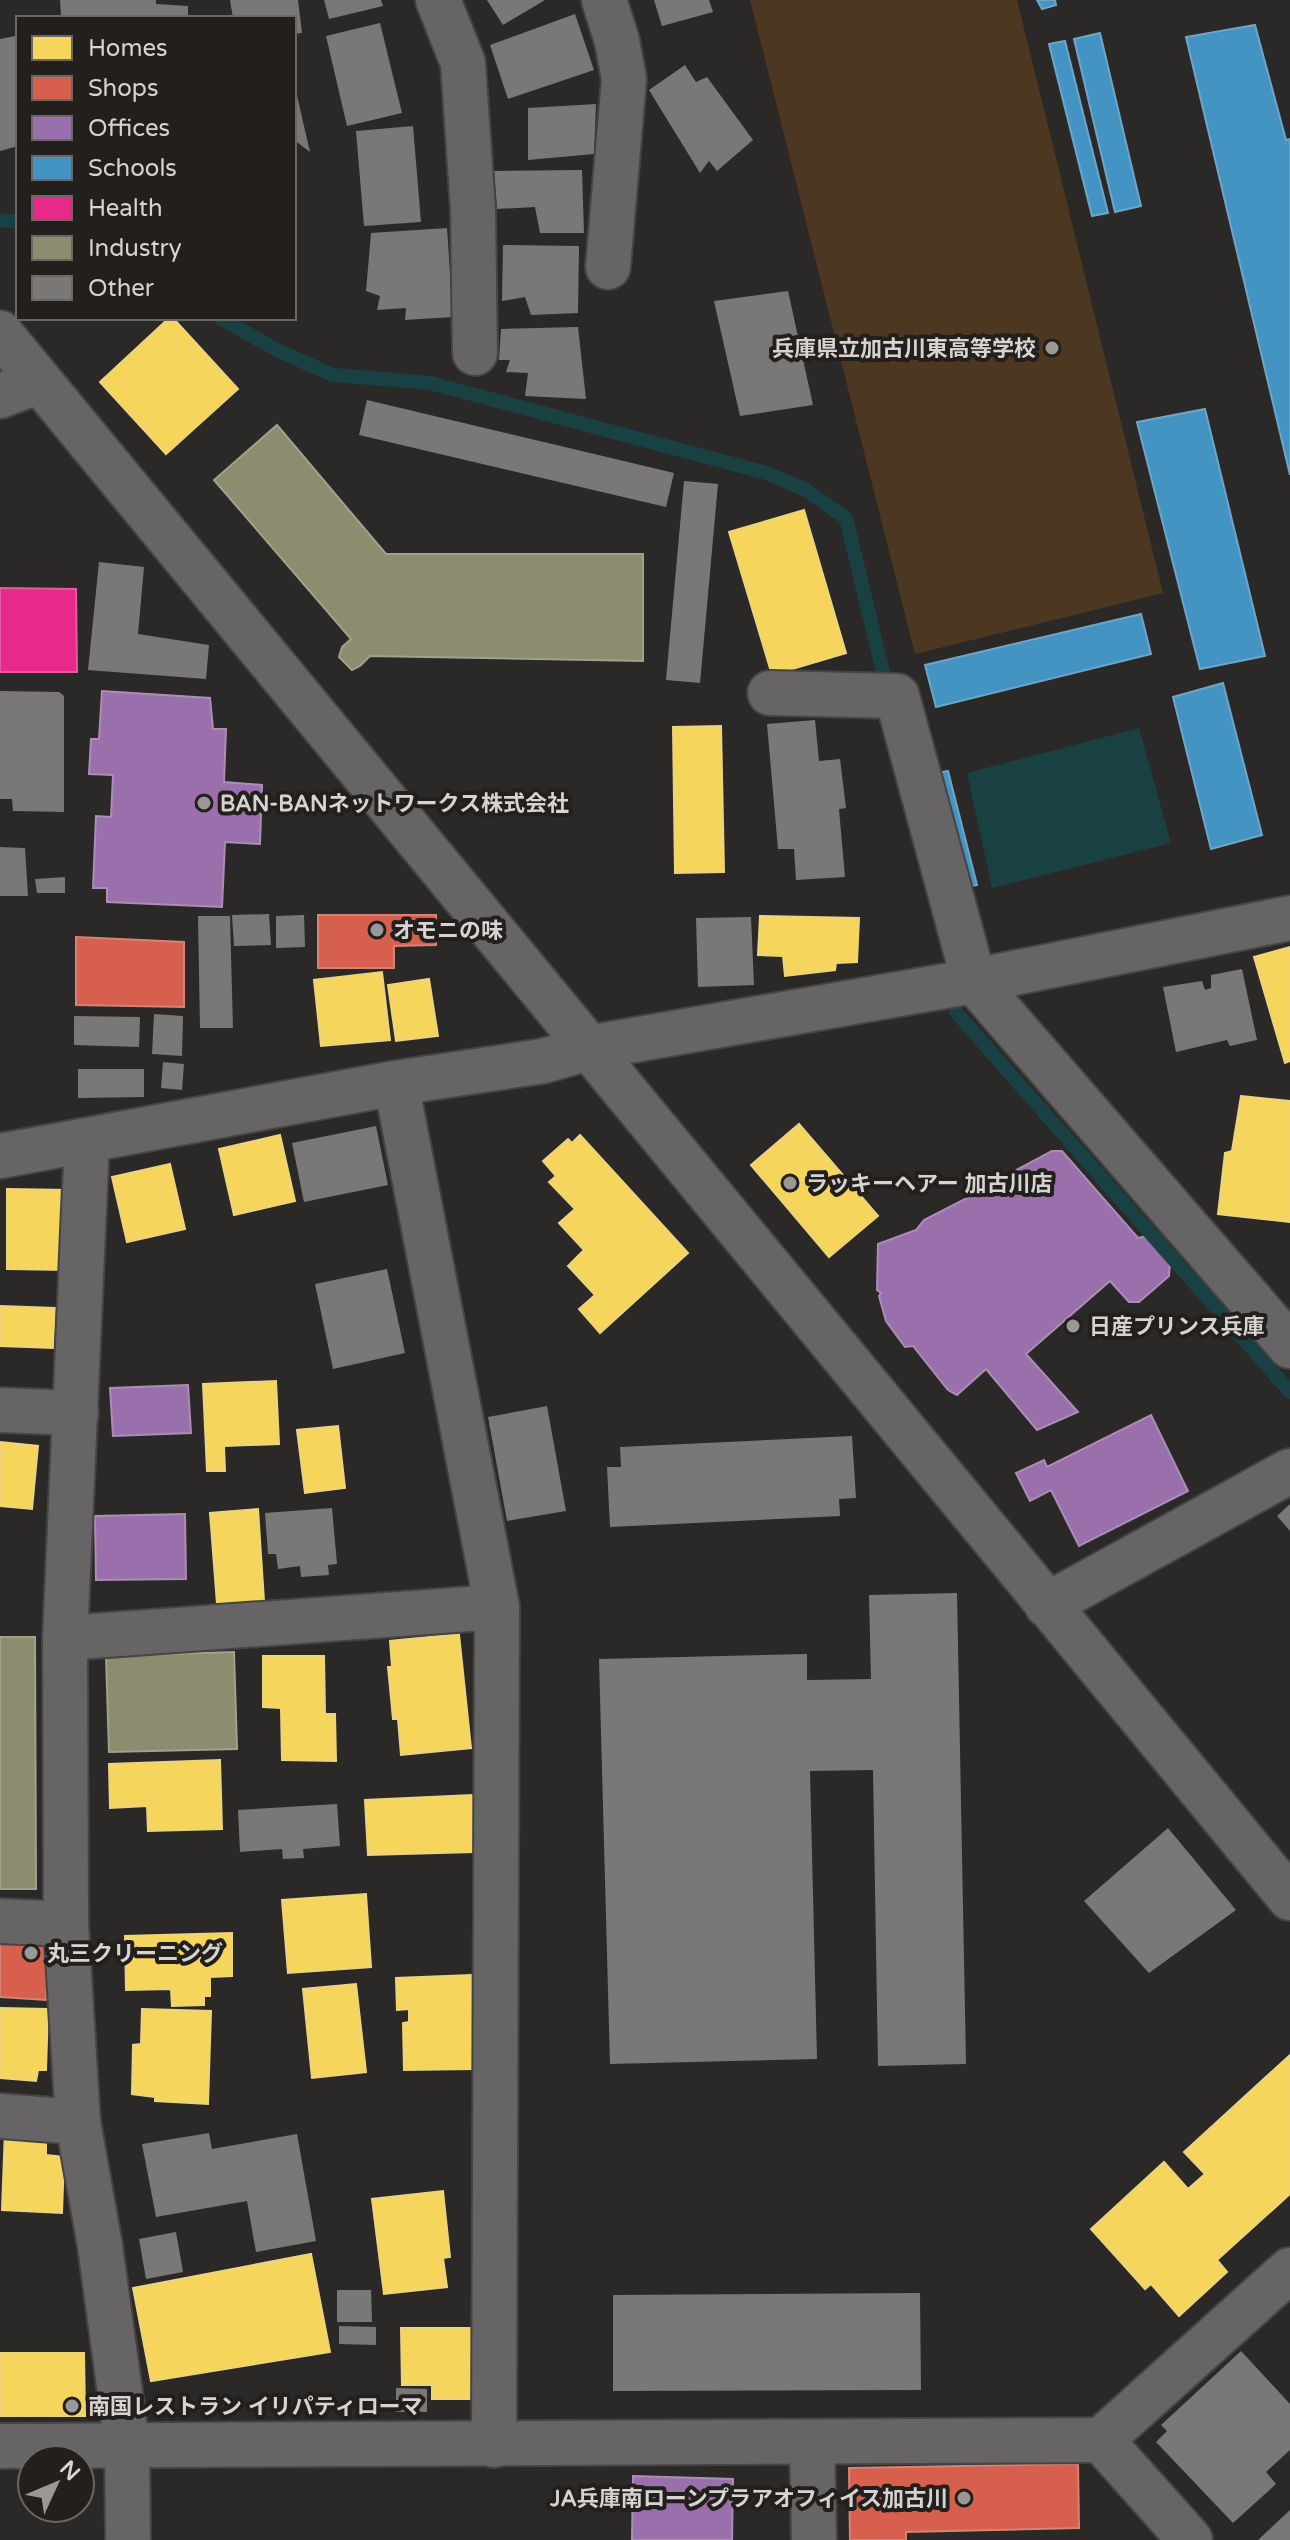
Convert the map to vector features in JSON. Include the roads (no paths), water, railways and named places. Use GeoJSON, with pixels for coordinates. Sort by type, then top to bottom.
{"type":"FeatureCollection","features":[{"type":"Feature","properties":{"kind":"street"},"geometry":{"type":"LineString","coordinates":[[438,0],[463,63],[473,210],[475,353]]}},
{"type":"Feature","properties":{"kind":"street"},"geometry":{"type":"LineString","coordinates":[[604,0],[617,41],[624,79],[608,267]]}},
{"type":"Feature","properties":{"kind":"street"},"geometry":{"type":"LineString","coordinates":[[0,333],[20,389],[588,1048],[1290,1898]]}},
{"type":"Feature","properties":{"kind":"street"},"geometry":{"type":"LineString","coordinates":[[770,693],[897,696],[974,981],[1290,1346]]}},
{"type":"Feature","properties":{"kind":"street"},"geometry":{"type":"LineString","coordinates":[[0,1156],[396,1083],[543,1061],[588,1048],[974,981],[1290,918]]}},
{"type":"Feature","properties":{"kind":"street"},"geometry":{"type":"LineString","coordinates":[[396,1083],[497,1607],[494,2445]]}},
{"type":"Feature","properties":{"kind":"street"},"geometry":{"type":"LineString","coordinates":[[87,1142],[65,1638],[66,1924],[78,2122],[100,2246],[127,2444],[128,2540]]}},
{"type":"Feature","properties":{"kind":"street"},"geometry":{"type":"LineString","coordinates":[[0,1410],[76,1413]]}},
{"type":"Feature","properties":{"kind":"street"},"geometry":{"type":"LineString","coordinates":[[1047,1605],[1290,1471]]}},
{"type":"Feature","properties":{"kind":"street"},"geometry":{"type":"LineString","coordinates":[[65,1638],[497,1607]]}},
{"type":"Feature","properties":{"kind":"street"},"geometry":{"type":"LineString","coordinates":[[0,1921],[66,1924]]}},
{"type":"Feature","properties":{"kind":"street"},"geometry":{"type":"LineString","coordinates":[[0,2116],[78,2122]]}},
{"type":"Feature","properties":{"kind":"street"},"geometry":{"type":"LineString","coordinates":[[0,2446],[1101,2440],[1290,2270]]}},
{"type":"Feature","properties":{"kind":"street"},"geometry":{"type":"LineString","coordinates":[[1101,2440],[1190,2540]]}},
{"type":"Feature","properties":{"kind":"street"},"geometry":{"type":"LineString","coordinates":[[812,2442],[814,2540]]}},
{"type":"Feature","properties":{"kind":"water"},"geometry":{"type":"Polygon","coordinates":[[[1139,728],[1171,843],[992,888],[967,773],[1139,728]]]}},
{"type":"Feature","properties":{"kind":"waterway"},"geometry":{"type":"LineString","coordinates":[[0,220],[16,222]]}},
{"type":"Feature","properties":{"kind":"waterway"},"geometry":{"type":"LineString","coordinates":[[224,320],[279,351],[333,375],[430,383],[767,473],[806,490],[846,518],[883,672]]}},
{"type":"Feature","properties":{"kind":"waterway"},"geometry":{"type":"LineString","coordinates":[[956,1012],[1290,1392]]}},
{"type":"Feature","properties":{"kind":"place","name":"兵庫県立加古川東高等学校"},"geometry":{"type":"Point","coordinates":[1052,348]}},
{"type":"Feature","properties":{"kind":"place","name":"BAN-BANネットワークス株式会社"},"geometry":{"type":"Point","coordinates":[204,803]}},
{"type":"Feature","properties":{"kind":"place","name":"オモニの味"},"geometry":{"type":"Point","coordinates":[377,930]}},
{"type":"Feature","properties":{"kind":"place","name":"ラッキーヘアー 加古川店"},"geometry":{"type":"Point","coordinates":[790,1183]}},
{"type":"Feature","properties":{"kind":"place","name":"日産プリンス兵庫"},"geometry":{"type":"Point","coordinates":[1073,1326]}},
{"type":"Feature","properties":{"kind":"place","name":"丸三クリーニング"},"geometry":{"type":"Point","coordinates":[31,1953]}},
{"type":"Feature","properties":{"kind":"place","name":"南国レストラン イリパティローマ"},"geometry":{"type":"Point","coordinates":[72,2406]}},
{"type":"Feature","properties":{"kind":"place","name":"JA兵庫南ローンプラアオフィイス加古川"},"geometry":{"type":"Point","coordinates":[964,2498]}}]}
